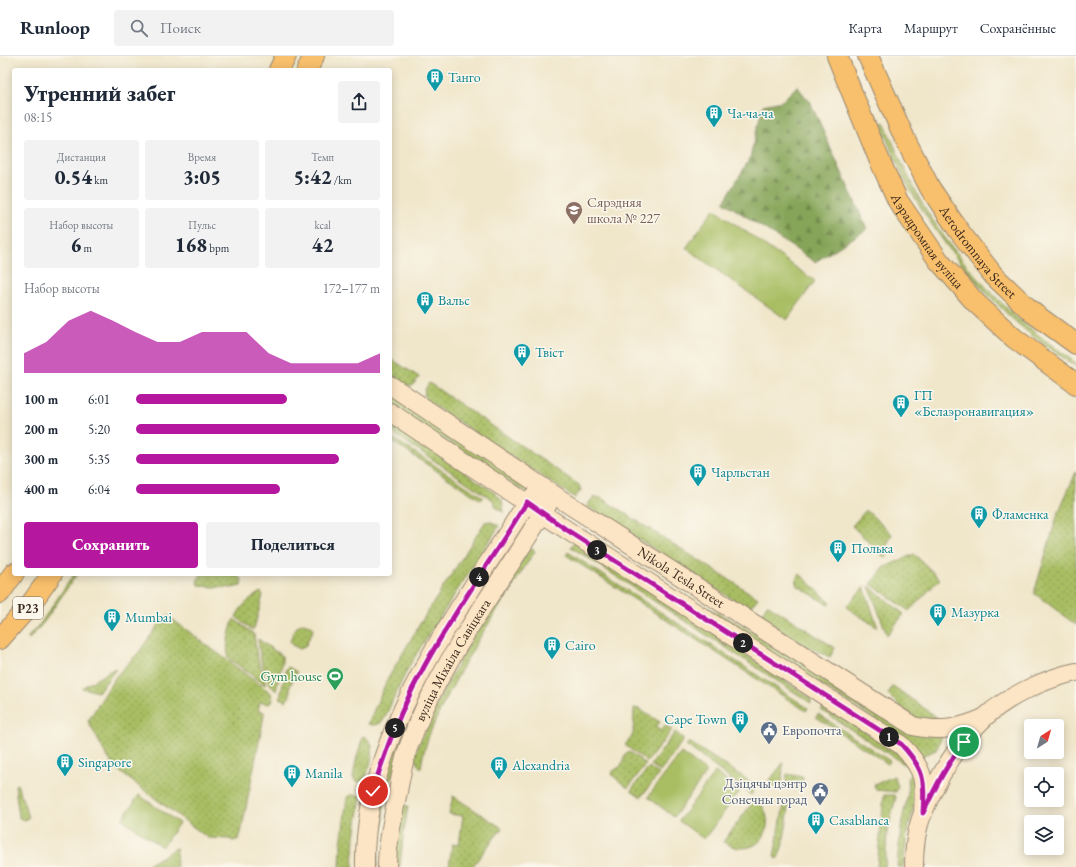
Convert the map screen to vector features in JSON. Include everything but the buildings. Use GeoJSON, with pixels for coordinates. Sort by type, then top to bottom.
{"type":"FeatureCollection","features":[{"type":"Feature","properties":{"kind":"main road"},"geometry":{"type":"LineString","coordinates":[[280,68],[286,56]]}},
{"type":"Feature","properties":{"kind":"main road"},"geometry":{"type":"LineString","coordinates":[[308,68],[314,56]]}},
{"type":"Feature","properties":{"kind":"main road","name":"Аэрадромная вуліца"},"geometry":{"type":"LineString","coordinates":[[838,56],[879,159],[898,201],[939,261],[975,302],[1014,338],[1076,384]]}},
{"type":"Feature","properties":{"kind":"main road","name":"Aerodromnaya Street"},"geometry":{"type":"LineString","coordinates":[[868,56],[905,139],[930,188],[959,231],[994,276],[1026,306],[1076,344]]}},
{"type":"Feature","properties":{"kind":"main road","name":"Nikola Tesla Street"},"geometry":{"type":"LineString","coordinates":[[392,386],[731,610],[913,726],[931,730],[946,729],[970,724],[984,718]]}},
{"type":"Feature","properties":{"kind":"main road","name":"Nikola Tesla Street"},"geometry":{"type":"LineString","coordinates":[[392,413],[567,530],[901,744],[918,764],[922,775],[925,788],[923,813]]}},
{"type":"Feature","properties":{"kind":"main road","name":"вуліца Міхаіла Савіцкага"},"geometry":{"type":"LineString","coordinates":[[365,867],[368,826],[373,791],[391,738],[411,693],[428,659],[527,502],[538,493],[547,490],[550,498],[549,503],[445,668],[419,721],[408,749],[402,771],[390,831],[387,867]]}},
{"type":"Feature","properties":{"kind":"main road","name":"Р23"},"geometry":{"type":"LineString","coordinates":[[0,593],[12,576]]}},
{"type":"Feature","properties":{"kind":"main road","name":"Р23"},"geometry":{"type":"LineString","coordinates":[[0,639],[30,605],[51,576]]}},
{"type":"Feature","properties":{"kind":"main road"},"geometry":{"type":"LineString","coordinates":[[914,867],[916,842],[923,813],[938,781],[948,764],[984,718],[1007,701],[1025,692],[1046,682],[1076,672]]}},
{"type":"Feature","properties":{"kind":"green space"},"geometry":{"type":"Polygon","coordinates":[[[797,86],[811,104],[867,229],[815,262],[724,202],[750,158],[763,105],[782,101],[797,86]]]}},
{"type":"Feature","properties":{"kind":"green space"},"geometry":{"type":"Polygon","coordinates":[[[884,122],[917,194],[950,245],[977,277],[1005,306],[1034,332],[1076,363],[1076,367],[1017,323],[988,295],[949,249],[910,189],[896,162],[880,124],[884,122]]]}},
{"type":"Feature","properties":{"kind":"green space"},"geometry":{"type":"Polygon","coordinates":[[[714,209],[815,281],[787,320],[686,248],[714,209]]]}},
{"type":"Feature","properties":{"kind":"green space"},"geometry":{"type":"Polygon","coordinates":[[[392,359],[419,377],[413,385],[406,386],[392,378],[392,359]]]}},
{"type":"Feature","properties":{"kind":"green space"},"geometry":{"type":"Polygon","coordinates":[[[429,383],[579,485],[581,490],[575,498],[428,402],[424,393],[429,383]]]}},
{"type":"Feature","properties":{"kind":"green space"},"geometry":{"type":"Polygon","coordinates":[[[392,394],[532,486],[525,492],[392,405],[392,394]]]}},
{"type":"Feature","properties":{"kind":"green space"},"geometry":{"type":"Polygon","coordinates":[[[392,422],[495,493],[502,500],[504,513],[496,507],[493,500],[392,432],[392,422]]]}},
{"type":"Feature","properties":{"kind":"green space"},"geometry":{"type":"Polygon","coordinates":[[[392,437],[483,497],[481,500],[392,441],[392,437]]]}},
{"type":"Feature","properties":{"kind":"green space"},"geometry":{"type":"Polygon","coordinates":[[[1076,472],[1076,625],[1034,593],[1058,513],[1076,472]]]}},
{"type":"Feature","properties":{"kind":"green space"},"geometry":{"type":"Polygon","coordinates":[[[596,497],[601,498],[758,598],[748,607],[741,605],[587,506],[592,499],[596,497]]]}},
{"type":"Feature","properties":{"kind":"green space"},"geometry":{"type":"Polygon","coordinates":[[[866,510],[892,534],[887,545],[887,557],[885,558],[852,526],[866,510]]]}},
{"type":"Feature","properties":{"kind":"green space"},"geometry":{"type":"Polygon","coordinates":[[[490,521],[499,526],[408,668],[383,721],[376,725],[368,724],[386,682],[421,622],[485,522],[490,521]]]}},
{"type":"Feature","properties":{"kind":"green space"},"geometry":{"type":"Polygon","coordinates":[[[512,535],[518,539],[402,744],[389,787],[381,785],[405,712],[512,535]]]}},
{"type":"Feature","properties":{"kind":"green space"},"geometry":{"type":"Polygon","coordinates":[[[575,541],[811,698],[811,703],[571,547],[575,541]]]}},
{"type":"Feature","properties":{"kind":"green space"},"geometry":{"type":"Polygon","coordinates":[[[533,549],[535,551],[458,676],[435,721],[425,749],[421,768],[417,764],[416,759],[418,745],[442,694],[477,631],[529,550],[533,549]]]}},
{"type":"Feature","properties":{"kind":"green space"},"geometry":{"type":"Polygon","coordinates":[[[568,552],[808,708],[806,711],[566,555],[568,552]]]}},
{"type":"Feature","properties":{"kind":"green space"},"geometry":{"type":"Polygon","coordinates":[[[914,554],[940,579],[909,611],[871,584],[885,567],[914,554]]]}},
{"type":"Feature","properties":{"kind":"green space"},"geometry":{"type":"Polygon","coordinates":[[[800,574],[831,603],[828,605],[798,586],[796,580],[800,574]]]}},
{"type":"Feature","properties":{"kind":"green space"},"geometry":{"type":"Polygon","coordinates":[[[73,576],[76,576],[44,622],[29,639],[28,637],[40,624],[73,576]]]}},
{"type":"Feature","properties":{"kind":"green space"},"geometry":{"type":"Polygon","coordinates":[[[200,576],[237,576],[242,579],[241,586],[232,588],[200,586],[197,581],[200,576]]]}},
{"type":"Feature","properties":{"kind":"green space"},"geometry":{"type":"Polygon","coordinates":[[[869,586],[904,614],[887,635],[869,586]]]}},
{"type":"Feature","properties":{"kind":"green space"},"geometry":{"type":"Polygon","coordinates":[[[864,587],[878,628],[846,607],[864,587]]]}},
{"type":"Feature","properties":{"kind":"green space"},"geometry":{"type":"Polygon","coordinates":[[[261,592],[263,595],[254,629],[252,630],[236,617],[246,603],[261,592]]]}},
{"type":"Feature","properties":{"kind":"green space"},"geometry":{"type":"Polygon","coordinates":[[[767,604],[835,648],[830,657],[798,642],[764,620],[763,612],[767,604]]]}},
{"type":"Feature","properties":{"kind":"green space"},"geometry":{"type":"Polygon","coordinates":[[[704,606],[944,733],[936,750],[921,756],[912,743],[702,609],[704,606]]]}},
{"type":"Feature","properties":{"kind":"green space"},"geometry":{"type":"Polygon","coordinates":[[[168,616],[271,693],[273,701],[269,704],[260,702],[258,711],[264,712],[264,716],[241,833],[239,839],[233,841],[229,839],[208,838],[116,769],[106,755],[88,721],[116,676],[139,652],[163,618],[168,616]]]}},
{"type":"Feature","properties":{"kind":"green space"},"geometry":{"type":"Polygon","coordinates":[[[234,619],[254,634],[257,656],[266,684],[265,685],[228,658],[228,638],[234,619]]]}},
{"type":"Feature","properties":{"kind":"green space"},"geometry":{"type":"Polygon","coordinates":[[[304,623],[313,627],[313,630],[305,647],[300,649],[292,645],[290,642],[296,628],[304,623]]]}},
{"type":"Feature","properties":{"kind":"green space"},"geometry":{"type":"Polygon","coordinates":[[[258,639],[282,656],[282,664],[276,691],[265,674],[258,639]]]}},
{"type":"Feature","properties":{"kind":"green space"},"geometry":{"type":"Polygon","coordinates":[[[288,667],[297,672],[290,686],[290,696],[286,701],[280,698],[286,669],[288,667]]]}},
{"type":"Feature","properties":{"kind":"green space"},"geometry":{"type":"Polygon","coordinates":[[[115,668],[116,669],[98,692],[82,688],[83,687],[115,668]]]}},
{"type":"Feature","properties":{"kind":"green space"},"geometry":{"type":"Polygon","coordinates":[[[893,686],[938,718],[939,724],[914,718],[888,695],[893,686]]]}},
{"type":"Feature","properties":{"kind":"green space"},"geometry":{"type":"Polygon","coordinates":[[[826,707],[904,756],[907,766],[821,710],[826,707]]]}},
{"type":"Feature","properties":{"kind":"green space"},"geometry":{"type":"Polygon","coordinates":[[[634,708],[639,709],[660,722],[656,727],[661,731],[665,725],[672,730],[647,762],[625,745],[633,734],[634,708]]]}},
{"type":"Feature","properties":{"kind":"green space"},"geometry":{"type":"Polygon","coordinates":[[[818,714],[890,761],[888,764],[816,717],[818,714]]]}},
{"type":"Feature","properties":{"kind":"green space"},"geometry":{"type":"Polygon","coordinates":[[[675,732],[684,739],[660,772],[651,765],[675,732]]]}},
{"type":"Feature","properties":{"kind":"green space"},"geometry":{"type":"Polygon","coordinates":[[[363,736],[368,739],[372,750],[372,757],[364,782],[355,781],[353,777],[363,736]]]}},
{"type":"Feature","properties":{"kind":"green space"},"geometry":{"type":"Polygon","coordinates":[[[689,742],[757,786],[751,795],[686,745],[689,742]]]}},
{"type":"Feature","properties":{"kind":"green space"},"geometry":{"type":"Polygon","coordinates":[[[628,752],[646,764],[628,788],[612,774],[613,771],[621,766],[626,753],[628,752]]]}},
{"type":"Feature","properties":{"kind":"green space"},"geometry":{"type":"Polygon","coordinates":[[[681,753],[707,772],[674,817],[648,797],[681,753]]]}},
{"type":"Feature","properties":{"kind":"green space"},"geometry":{"type":"Polygon","coordinates":[[[783,763],[782,787],[766,785],[783,763]]]}},
{"type":"Feature","properties":{"kind":"green space"},"geometry":{"type":"Polygon","coordinates":[[[649,767],[659,774],[641,797],[631,790],[649,767]]]}},
{"type":"Feature","properties":{"kind":"green space"},"geometry":{"type":"Polygon","coordinates":[[[715,772],[740,791],[704,839],[679,821],[715,772]]]}},
{"type":"Feature","properties":{"kind":"green space"},"geometry":{"type":"Polygon","coordinates":[[[913,772],[916,797],[907,833],[903,867],[897,867],[902,820],[908,794],[908,777],[913,772]]]}},
{"type":"Feature","properties":{"kind":"green space"},"geometry":{"type":"Polygon","coordinates":[[[787,774],[803,777],[801,789],[786,788],[787,774]]]}},
{"type":"Feature","properties":{"kind":"green space"},"geometry":{"type":"Polygon","coordinates":[[[894,776],[898,786],[896,792],[876,790],[874,785],[894,776]]]}},
{"type":"Feature","properties":{"kind":"green space"},"geometry":{"type":"Polygon","coordinates":[[[17,784],[29,817],[25,820],[19,818],[15,785],[17,784]]]}},
{"type":"Feature","properties":{"kind":"green space"},"geometry":{"type":"Polygon","coordinates":[[[139,795],[179,823],[162,847],[122,819],[139,795]]]}},
{"type":"Feature","properties":{"kind":"green space"},"geometry":{"type":"Polygon","coordinates":[[[351,795],[361,796],[355,837],[353,867],[340,867],[341,844],[347,797],[351,795]]]}},
{"type":"Feature","properties":{"kind":"green space"},"geometry":{"type":"Polygon","coordinates":[[[884,795],[894,795],[896,797],[887,832],[885,867],[877,867],[884,795]]]}},
{"type":"Feature","properties":{"kind":"green space"},"geometry":{"type":"Polygon","coordinates":[[[453,796],[502,828],[472,867],[449,867],[452,844],[459,845],[463,816],[449,814],[453,796]]]}},
{"type":"Feature","properties":{"kind":"green space"},"geometry":{"type":"Polygon","coordinates":[[[756,798],[762,805],[766,814],[766,830],[763,837],[758,843],[750,847],[738,848],[723,842],[756,798]]]}},
{"type":"Feature","properties":{"kind":"green space"},"geometry":{"type":"Polygon","coordinates":[[[377,800],[385,802],[377,867],[370,867],[377,800]]]}},
{"type":"Feature","properties":{"kind":"green space"},"geometry":{"type":"Polygon","coordinates":[[[786,803],[789,805],[786,825],[781,850],[777,859],[774,856],[784,805],[786,803]]]}},
{"type":"Feature","properties":{"kind":"green space"},"geometry":{"type":"Polygon","coordinates":[[[402,805],[408,806],[400,867],[393,867],[402,805]]]}},
{"type":"Feature","properties":{"kind":"green space"},"geometry":{"type":"Polygon","coordinates":[[[176,848],[177,867],[147,867],[147,865],[176,848]]]}},
{"type":"Feature","properties":{"kind":"place","name":"Танго"},"geometry":{"type":"Point","coordinates":[435,92]}},
{"type":"Feature","properties":{"kind":"place","name":"Ча-ча-ча"},"geometry":{"type":"Point","coordinates":[714,128]}},
{"type":"Feature","properties":{"kind":"place","name":"Сярэдняя школа № 227"},"geometry":{"type":"Point","coordinates":[574,225]}},
{"type":"Feature","properties":{"kind":"place","name":"Вальс"},"geometry":{"type":"Point","coordinates":[425,315]}},
{"type":"Feature","properties":{"kind":"place","name":"Твіст"},"geometry":{"type":"Point","coordinates":[522,367]}},
{"type":"Feature","properties":{"kind":"place","name":"ГП «Белаэронавигация»"},"geometry":{"type":"Point","coordinates":[901,418]}},
{"type":"Feature","properties":{"kind":"place","name":"Чарльстан"},"geometry":{"type":"Point","coordinates":[698,487]}},
{"type":"Feature","properties":{"kind":"place","name":"Фламенка"},"geometry":{"type":"Point","coordinates":[979,529]}},
{"type":"Feature","properties":{"kind":"place","name":"Полька"},"geometry":{"type":"Point","coordinates":[838,563]}},
{"type":"Feature","properties":{"kind":"place","name":"Мазурка"},"geometry":{"type":"Point","coordinates":[938,627]}},
{"type":"Feature","properties":{"kind":"place","name":"Mumbai"},"geometry":{"type":"Point","coordinates":[112,632]}},
{"type":"Feature","properties":{"kind":"place","name":"Cairo"},"geometry":{"type":"Point","coordinates":[552,660]}},
{"type":"Feature","properties":{"kind":"place","name":"Gym house"},"geometry":{"type":"Point","coordinates":[335,691]}},
{"type":"Feature","properties":{"kind":"place","name":"Cape Town"},"geometry":{"type":"Point","coordinates":[740,734]}},
{"type":"Feature","properties":{"kind":"place","name":"Европочта"},"geometry":{"type":"Point","coordinates":[769,745]}},
{"type":"Feature","properties":{"kind":"place","name":"Singapore"},"geometry":{"type":"Point","coordinates":[65,777]}},
{"type":"Feature","properties":{"kind":"place","name":"Alexandria"},"geometry":{"type":"Point","coordinates":[499,780]}},
{"type":"Feature","properties":{"kind":"place","name":"Manila"},"geometry":{"type":"Point","coordinates":[292,788]}},
{"type":"Feature","properties":{"kind":"place","name":"Дзіцячы цэнтр Сонечны горад"},"geometry":{"type":"Point","coordinates":[820,806]}},
{"type":"Feature","properties":{"kind":"place","name":"Casablanca"},"geometry":{"type":"Point","coordinates":[816,835]}},
{"type":"Feature","properties":{"kind":"route"},"geometry":{"type":"LineString","coordinates":[[373,791],[378,772],[391,738],[425,666],[461,605],[527,502],[567,530],[901,744],[918,764],[922,775],[925,788],[923,813],[938,781],[964,742]]}}]}
